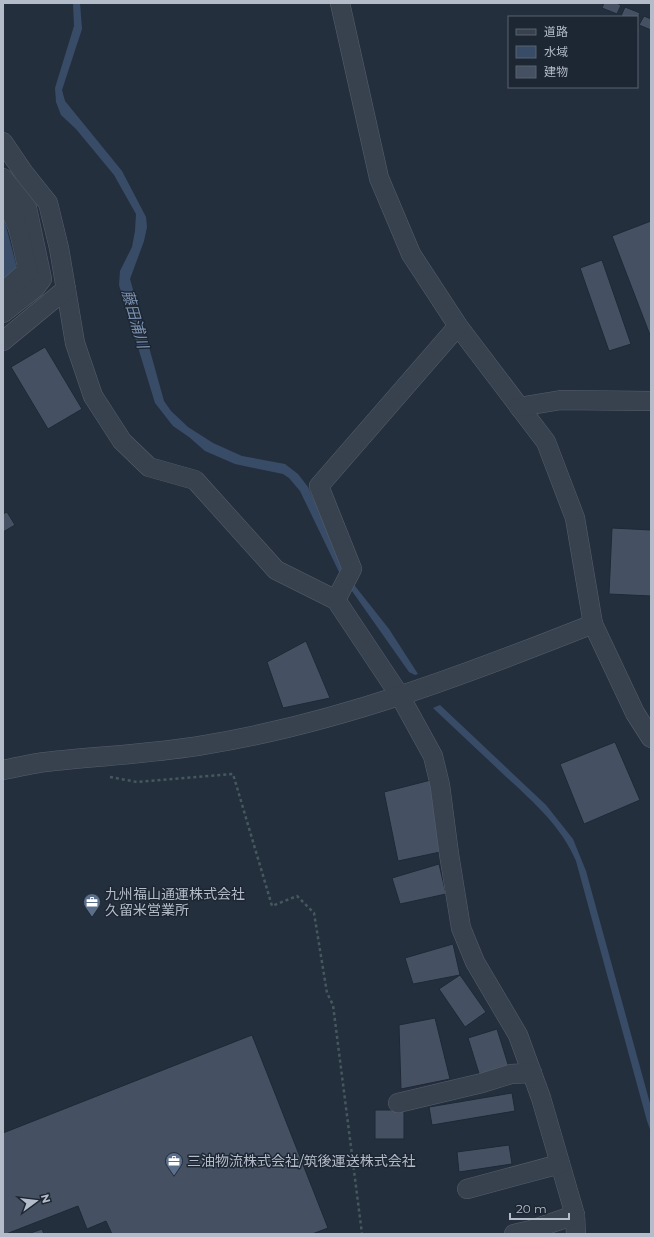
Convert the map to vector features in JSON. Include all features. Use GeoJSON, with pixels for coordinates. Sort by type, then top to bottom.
{"type":"FeatureCollection","features":[{"type":"Feature","properties":{"kind":"street"},"geometry":{"type":"LineString","coordinates":[[340,3],[379,178],[411,254],[458,326],[546,442],[575,518],[593,624],[636,713],[651,738]]}},
{"type":"Feature","properties":{"kind":"street"},"geometry":{"type":"LineString","coordinates":[[3,142],[24,173],[48,203],[59,248],[75,343],[93,396],[122,441],[149,467],[194,480],[276,570],[340,594],[400,696],[433,756],[440,785],[460,928],[475,962],[518,1036],[541,1098],[575,1215],[576,1234]]}},
{"type":"Feature","properties":{"kind":"street"},"geometry":{"type":"LineString","coordinates":[[3,178],[27,208],[42,279],[35,288],[3,313]]}},
{"type":"Feature","properties":{"kind":"street"},"geometry":{"type":"LineString","coordinates":[[3,201],[10,209],[16,223],[28,270],[3,292]]}},
{"type":"Feature","properties":{"kind":"street"},"geometry":{"type":"LineString","coordinates":[[3,341],[66,289]]}},
{"type":"Feature","properties":{"kind":"street"},"geometry":{"type":"LineString","coordinates":[[340,594],[352,569],[319,486],[458,326]]}},
{"type":"Feature","properties":{"kind":"street"},"geometry":{"type":"LineString","coordinates":[[519,407],[561,400],[651,401]]}},
{"type":"Feature","properties":{"kind":"street"},"geometry":{"type":"LineString","coordinates":[[3,770],[45,762],[100,758],[204,745],[305,724],[400,696],[489,666],[593,624]]}},
{"type":"Feature","properties":{"kind":"street"},"geometry":{"type":"LineString","coordinates":[[398,1103],[482,1083],[511,1074],[532,1073]]}},
{"type":"Feature","properties":{"kind":"street"},"geometry":{"type":"LineString","coordinates":[[467,1188],[560,1164]]}},
{"type":"Feature","properties":{"kind":"street"},"geometry":{"type":"LineString","coordinates":[[514,1234],[531,1230],[575,1215]]}},
{"type":"Feature","properties":{"kind":"path"},"geometry":{"type":"LineString","coordinates":[[108,776],[137,782],[233,774],[272,906],[297,896],[314,914],[327,993],[333,1005],[362,1234]]}},
{"type":"Feature","properties":{"kind":"water","name":"藤田浦川"},"geometry":{"type":"Polygon","coordinates":[[[73,3],[80,3],[82,29],[62,90],[65,101],[122,171],[146,217],[147,227],[144,241],[130,279],[164,401],[171,411],[188,427],[213,443],[242,456],[285,464],[298,474],[308,487],[345,570],[355,586],[389,629],[418,674],[415,675],[409,672],[340,574],[300,491],[289,478],[283,474],[235,464],[205,451],[173,426],[155,403],[119,285],[120,271],[132,247],[136,214],[114,175],[76,129],[61,115],[56,102],[55,88],[74,26],[73,3]]]}},
{"type":"Feature","properties":{"kind":"water"},"geometry":{"type":"Polygon","coordinates":[[[3,215],[16,264],[16,271],[3,282],[3,215]]]}},
{"type":"Feature","properties":{"kind":"water"},"geometry":{"type":"Polygon","coordinates":[[[440,705],[546,805],[573,839],[586,871],[651,1107],[651,1132],[576,861],[570,848],[544,813],[433,708],[440,705]]]}},
{"type":"Feature","properties":{"kind":"building"},"geometry":{"type":"Polygon","coordinates":[[[604,3],[616,3],[621,5],[617,14],[602,8],[604,3]]]}},
{"type":"Feature","properties":{"kind":"building"},"geometry":{"type":"Polygon","coordinates":[[[625,7],[640,13],[638,18],[638,16],[621,16],[625,7]]]}},
{"type":"Feature","properties":{"kind":"building"},"geometry":{"type":"Polygon","coordinates":[[[644,16],[651,19],[651,30],[639,25],[644,16]]]}},
{"type":"Feature","properties":{"kind":"building"},"geometry":{"type":"Polygon","coordinates":[[[651,221],[651,335],[650,335],[612,236],[651,221]]]}},
{"type":"Feature","properties":{"kind":"building"},"geometry":{"type":"Polygon","coordinates":[[[602,260],[631,344],[609,351],[580,268],[602,260]]]}},
{"type":"Feature","properties":{"kind":"building"},"geometry":{"type":"Polygon","coordinates":[[[45,347],[82,409],[48,429],[11,367],[45,347]]]}},
{"type":"Feature","properties":{"kind":"building"},"geometry":{"type":"Polygon","coordinates":[[[7,512],[15,525],[3,532],[3,514],[7,512]]]}},
{"type":"Feature","properties":{"kind":"building"},"geometry":{"type":"Polygon","coordinates":[[[612,528],[651,530],[651,596],[609,594],[612,528]]]}},
{"type":"Feature","properties":{"kind":"building"},"geometry":{"type":"Polygon","coordinates":[[[306,641],[330,698],[283,708],[267,662],[306,641]]]}},
{"type":"Feature","properties":{"kind":"building"},"geometry":{"type":"Polygon","coordinates":[[[615,742],[640,800],[584,824],[560,764],[615,742]]]}},
{"type":"Feature","properties":{"kind":"building"},"geometry":{"type":"Polygon","coordinates":[[[431,780],[445,851],[398,861],[384,792],[431,780]]]}},
{"type":"Feature","properties":{"kind":"building"},"geometry":{"type":"Polygon","coordinates":[[[439,864],[446,894],[400,904],[392,878],[439,864]]]}},
{"type":"Feature","properties":{"kind":"building"},"geometry":{"type":"Polygon","coordinates":[[[453,944],[460,975],[413,984],[405,958],[453,944]]]}},
{"type":"Feature","properties":{"kind":"building"},"geometry":{"type":"Polygon","coordinates":[[[460,975],[486,1012],[465,1027],[439,989],[460,975]]]}},
{"type":"Feature","properties":{"kind":"building"},"geometry":{"type":"Polygon","coordinates":[[[435,1018],[450,1079],[401,1089],[399,1025],[435,1018]]]}},
{"type":"Feature","properties":{"kind":"building"},"geometry":{"type":"Polygon","coordinates":[[[497,1029],[511,1074],[482,1083],[468,1038],[497,1029]]]}},
{"type":"Feature","properties":{"kind":"building"},"geometry":{"type":"Polygon","coordinates":[[[252,1035],[328,1228],[312,1234],[112,1234],[106,1221],[87,1229],[78,1206],[3,1234],[3,1133],[252,1035]]]}},
{"type":"Feature","properties":{"kind":"building"},"geometry":{"type":"Polygon","coordinates":[[[512,1093],[515,1111],[432,1125],[429,1107],[512,1093]]]}},
{"type":"Feature","properties":{"kind":"building"},"geometry":{"type":"Polygon","coordinates":[[[375,1110],[404,1110],[404,1139],[375,1139],[375,1110]]]}},
{"type":"Feature","properties":{"kind":"building"},"geometry":{"type":"Polygon","coordinates":[[[509,1145],[512,1164],[459,1172],[457,1152],[509,1145]]]}},
{"type":"Feature","properties":{"kind":"building"},"geometry":{"type":"Polygon","coordinates":[[[42,1229],[44,1234],[28,1234],[42,1229]]]}},
{"type":"Feature","properties":{"kind":"place","name":"九州福山通運株式会社 久留米営業所"},"geometry":{"type":"Point","coordinates":[92,917]}},
{"type":"Feature","properties":{"kind":"place","name":"三油物流株式会社/筑後運送株式会社"},"geometry":{"type":"Point","coordinates":[174,1176]}}]}
